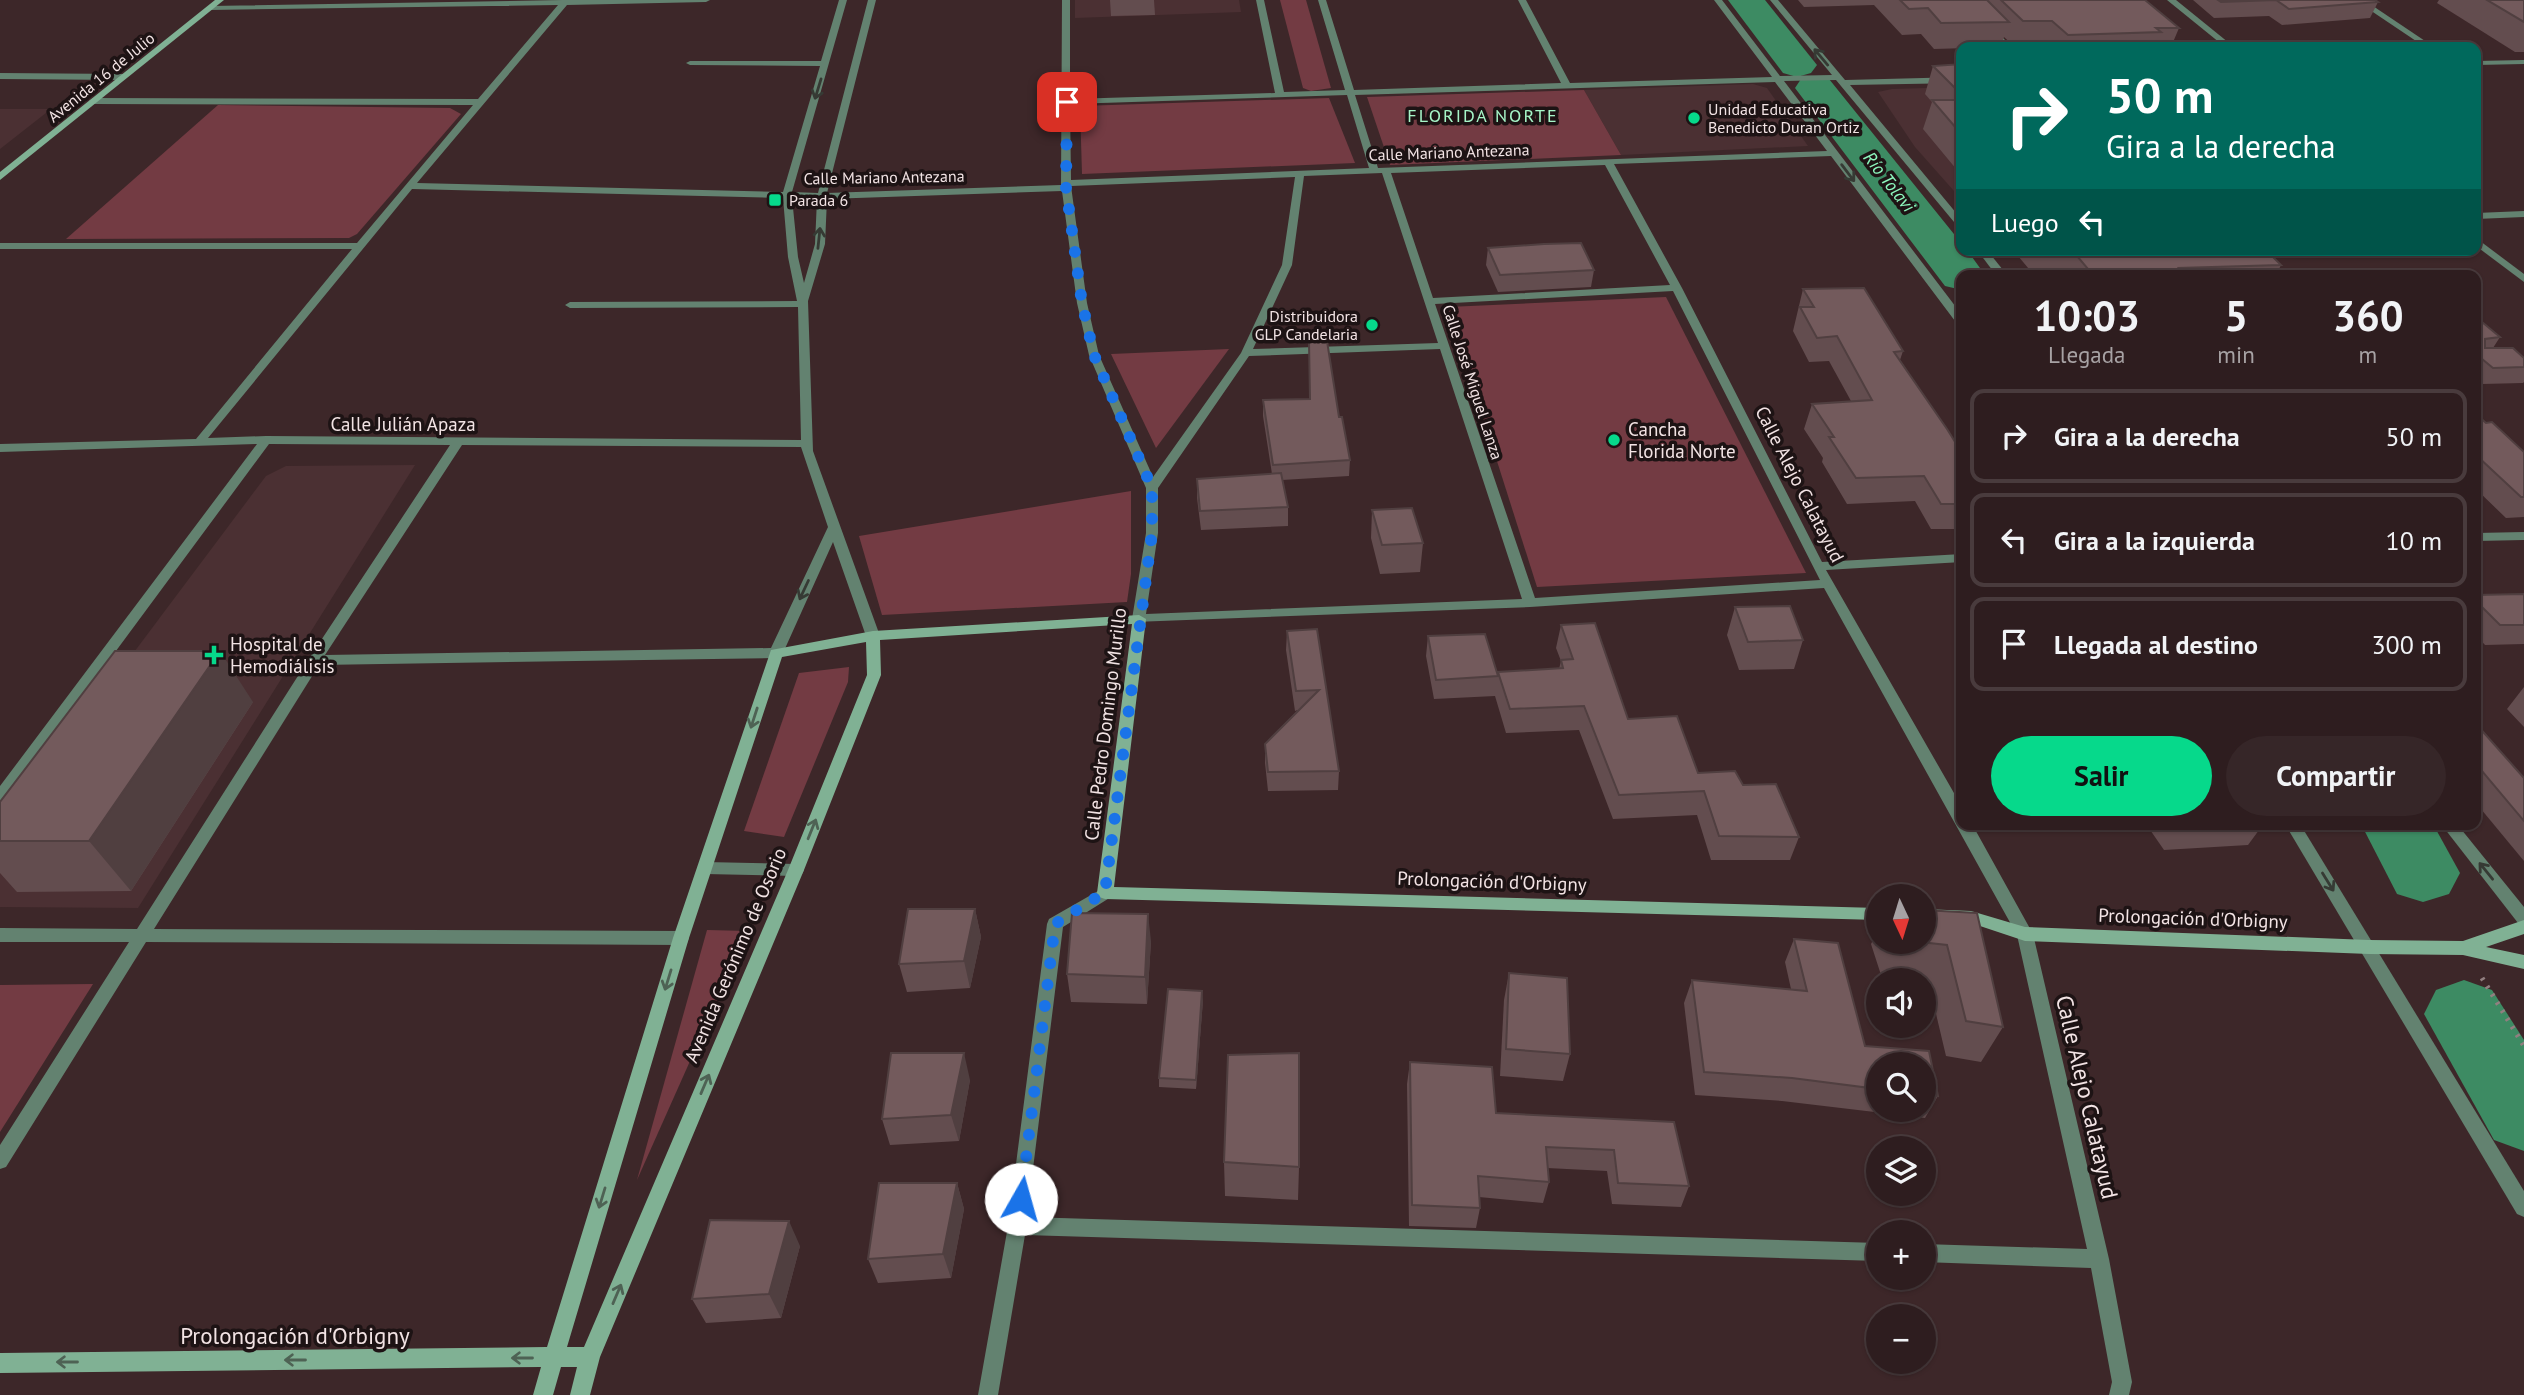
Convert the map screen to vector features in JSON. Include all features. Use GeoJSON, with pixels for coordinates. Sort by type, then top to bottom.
{"type":"FeatureCollection","features":[{"type":"Feature","properties":{"kind":"street","name":"Avenida 16 de Julio"},"geometry":{"type":"LineString","coordinates":[[0,177],[220,0]]}},
{"type":"Feature","properties":{"kind":"street"},"geometry":{"type":"LineString","coordinates":[[210,8],[706,0]]}},
{"type":"Feature","properties":{"kind":"street","name":"Avenida Gerónimo de Osorio"},"geometry":{"type":"LineString","coordinates":[[580,1395],[590,1357],[796,870],[874,675],[873,636],[833,528],[807,444],[803,304],[793,257],[787,194],[844,0]]}},
{"type":"Feature","properties":{"kind":"street","name":"Avenida Gerónimo de Osorio"},"geometry":{"type":"LineString","coordinates":[[803,304],[820,244],[822,196],[872,0]]}},
{"type":"Feature","properties":{"kind":"street","name":"Calle Pedro Domingo Murillo"},"geometry":{"type":"LineString","coordinates":[[1066,0],[1066,185],[1082,303],[1094,355],[1152,488],[1152,533],[1105,892]]}},
{"type":"Feature","properties":{"kind":"street"},"geometry":{"type":"LineString","coordinates":[[1260,0],[1280,95]]}},
{"type":"Feature","properties":{"kind":"street","name":"Calle José Miguel Lanza"},"geometry":{"type":"LineString","coordinates":[[1322,0],[1350,93],[1430,301],[1530,603]]}},
{"type":"Feature","properties":{"kind":"street"},"geometry":{"type":"LineString","coordinates":[[1522,0],[1567,86]]}},
{"type":"Feature","properties":{"kind":"street"},"geometry":{"type":"LineString","coordinates":[[1718,0],[1956,315]]}},
{"type":"Feature","properties":{"kind":"street"},"geometry":{"type":"LineString","coordinates":[[1774,0],[1956,219]]}},
{"type":"Feature","properties":{"kind":"street"},"geometry":{"type":"LineString","coordinates":[[2171,0],[2224,42]]}},
{"type":"Feature","properties":{"kind":"street"},"geometry":{"type":"LineString","coordinates":[[2359,0],[2422,42]]}},
{"type":"Feature","properties":{"kind":"street"},"geometry":{"type":"LineString","coordinates":[[200,441],[356,246],[412,186],[564,3]]}},
{"type":"Feature","properties":{"kind":"street"},"geometry":{"type":"LineString","coordinates":[[1979,19],[2003,42]]}},
{"type":"Feature","properties":{"kind":"street"},"geometry":{"type":"LineString","coordinates":[[2481,63],[2524,62]]}},
{"type":"Feature","properties":{"kind":"street"},"geometry":{"type":"LineString","coordinates":[[690,63],[825,64]]}},
{"type":"Feature","properties":{"kind":"street"},"geometry":{"type":"LineString","coordinates":[[0,76],[122,77]]}},
{"type":"Feature","properties":{"kind":"street"},"geometry":{"type":"LineString","coordinates":[[1067,102],[1778,79],[1956,80]]}},
{"type":"Feature","properties":{"kind":"street"},"geometry":{"type":"LineString","coordinates":[[93,101],[480,102]]}},
{"type":"Feature","properties":{"kind":"street","name":"Calle Mariano Antezana"},"geometry":{"type":"LineString","coordinates":[[412,186],[822,196],[1833,153]]}},
{"type":"Feature","properties":{"kind":"street","name":"Calle Alejo Calatayud"},"geometry":{"type":"LineString","coordinates":[[1608,162],[1677,288],[1818,566],[1956,810]]}},
{"type":"Feature","properties":{"kind":"street"},"geometry":{"type":"LineString","coordinates":[[1152,488],[1246,353],[1287,265],[1300,174]]}},
{"type":"Feature","properties":{"kind":"street"},"geometry":{"type":"LineString","coordinates":[[2481,216],[2524,214]]}},
{"type":"Feature","properties":{"kind":"street"},"geometry":{"type":"LineString","coordinates":[[2481,245],[2524,279]]}},
{"type":"Feature","properties":{"kind":"street"},"geometry":{"type":"LineString","coordinates":[[0,246],[356,246]]}},
{"type":"Feature","properties":{"kind":"street"},"geometry":{"type":"LineString","coordinates":[[1987,256],[1998,270]]}},
{"type":"Feature","properties":{"kind":"street"},"geometry":{"type":"LineString","coordinates":[[1430,301],[1677,288]]}},
{"type":"Feature","properties":{"kind":"street"},"geometry":{"type":"LineString","coordinates":[[570,305],[803,304]]}},
{"type":"Feature","properties":{"kind":"street"},"geometry":{"type":"LineString","coordinates":[[1246,353],[1444,346]]}},
{"type":"Feature","properties":{"kind":"street"},"geometry":{"type":"LineString","coordinates":[[3,789],[266,440]]}},
{"type":"Feature","properties":{"kind":"street","name":"Calle Julián Apaza"},"geometry":{"type":"LineString","coordinates":[[0,448],[266,440],[807,444]]}},
{"type":"Feature","properties":{"kind":"street"},"geometry":{"type":"LineString","coordinates":[[0,1161],[315,660],[458,442]]}},
{"type":"Feature","properties":{"kind":"street"},"geometry":{"type":"LineString","coordinates":[[543,1395],[681,938],[776,653],[833,528]]}},
{"type":"Feature","properties":{"kind":"street"},"geometry":{"type":"LineString","coordinates":[[2481,537],[2524,536]]}},
{"type":"Feature","properties":{"kind":"street"},"geometry":{"type":"LineString","coordinates":[[1818,566],[1956,558]]}},
{"type":"Feature","properties":{"kind":"street"},"geometry":{"type":"LineString","coordinates":[[315,660],[776,653],[873,636],[1139,620],[1530,603],[1828,584]]}},
{"type":"Feature","properties":{"kind":"street","name":"Calle Alejo Calatayud"},"geometry":{"type":"LineString","coordinates":[[1967,830],[2025,934],[2099,1259],[2122,1382],[2119,1395]]}},
{"type":"Feature","properties":{"kind":"street"},"geometry":{"type":"LineString","coordinates":[[2296,830],[2369,947],[2524,1208]]}},
{"type":"Feature","properties":{"kind":"street"},"geometry":{"type":"LineString","coordinates":[[2453,830],[2524,918]]}},
{"type":"Feature","properties":{"kind":"street"},"geometry":{"type":"LineString","coordinates":[[705,868],[796,870]]}},
{"type":"Feature","properties":{"kind":"street"},"geometry":{"type":"LineString","coordinates":[[988,1395],[1017,1226],[1055,924],[1105,892]]}},
{"type":"Feature","properties":{"kind":"street","name":"Prolongación d'Orbigny"},"geometry":{"type":"LineString","coordinates":[[1105,892],[1866,914]]}},
{"type":"Feature","properties":{"kind":"street","name":"Prolongación d'Orbigny"},"geometry":{"type":"LineString","coordinates":[[1936,916],[1970,917],[2025,934],[2463,948],[2524,962]]}},
{"type":"Feature","properties":{"kind":"street","name":"Prolongación d'Orbigny"},"geometry":{"type":"LineString","coordinates":[[2463,948],[2524,927]]}},
{"type":"Feature","properties":{"kind":"street"},"geometry":{"type":"LineString","coordinates":[[0,936],[681,938]]}},
{"type":"Feature","properties":{"kind":"street"},"geometry":{"type":"LineString","coordinates":[[1017,1226],[1866,1252]]}},
{"type":"Feature","properties":{"kind":"street"},"geometry":{"type":"LineString","coordinates":[[1936,1253],[2099,1259]]}},
{"type":"Feature","properties":{"kind":"street","name":"Prolongación d'Orbigny"},"geometry":{"type":"LineString","coordinates":[[0,1363],[590,1357]]}},
{"type":"Feature","properties":{"kind":"path"},"geometry":{"type":"LineString","coordinates":[[2463,948],[2524,1046]]}},
{"type":"Feature","properties":{"kind":"shaded area"},"geometry":{"type":"Polygon","coordinates":[[[1075,0],[1239,0],[1241,12],[1075,18],[1075,0]]]}},
{"type":"Feature","properties":{"kind":"shaded area"},"geometry":{"type":"Polygon","coordinates":[[[1280,0],[1306,0],[1331,88],[1311,91],[1303,88],[1280,0]]]}},
{"type":"Feature","properties":{"kind":"shaded area","name":"Unidad Educativa Benedicto Duran Ortiz"},"geometry":{"type":"Polygon","coordinates":[[[1753,84],[1767,88],[1808,146],[1621,155],[1584,90],[1753,84]]]}},
{"type":"Feature","properties":{"kind":"shaded area"},"geometry":{"type":"Polygon","coordinates":[[[1956,87],[1956,193],[1915,147],[1878,92],[1892,89],[1956,87]]]}},
{"type":"Feature","properties":{"kind":"shaded area"},"geometry":{"type":"Polygon","coordinates":[[[1584,90],[1621,155],[1390,165],[1367,97],[1584,90]]]}},
{"type":"Feature","properties":{"kind":"shaded area"},"geometry":{"type":"Polygon","coordinates":[[[1329,98],[1355,163],[1082,174],[1080,106],[1329,98]]]}},
{"type":"Feature","properties":{"kind":"shaded area"},"geometry":{"type":"Polygon","coordinates":[[[218,105],[450,108],[461,114],[357,234],[349,238],[66,239],[218,105]]]}},
{"type":"Feature","properties":{"kind":"shaded area"},"geometry":{"type":"Polygon","coordinates":[[[0,109],[51,109],[0,149],[0,109]]]}},
{"type":"Feature","properties":{"kind":"shaded area","name":"Cancha Florida Norte"},"geometry":{"type":"Polygon","coordinates":[[[1666,297],[1806,573],[1537,587],[1448,307],[1666,297]]]}},
{"type":"Feature","properties":{"kind":"shaded area"},"geometry":{"type":"Polygon","coordinates":[[[1229,349],[1156,448],[1111,354],[1229,349]]]}},
{"type":"Feature","properties":{"kind":"shaded area","name":"Hospital de Hemodiálisis"},"geometry":{"type":"Polygon","coordinates":[[[415,465],[138,908],[0,907],[0,831],[266,476],[286,466],[415,465]]]}},
{"type":"Feature","properties":{"kind":"shaded area"},"geometry":{"type":"Polygon","coordinates":[[[1131,491],[1131,574],[1127,602],[882,615],[859,536],[1131,491]]]}},
{"type":"Feature","properties":{"kind":"shaded area"},"geometry":{"type":"Polygon","coordinates":[[[849,667],[848,682],[784,837],[744,831],[799,673],[849,667]]]}},
{"type":"Feature","properties":{"kind":"shaded area"},"geometry":{"type":"Polygon","coordinates":[[[707,930],[748,931],[637,1180],[707,930]]]}},
{"type":"Feature","properties":{"kind":"shaded area"},"geometry":{"type":"Polygon","coordinates":[[[93,984],[0,1132],[0,985],[93,984]]]}},
{"type":"Feature","properties":{"kind":"building"},"geometry":{"type":"Polygon","coordinates":[[[1900,0],[1987,0],[2009,22],[1941,23],[1928,8],[1909,9],[1900,0]]]}},
{"type":"Feature","properties":{"kind":"building"},"geometry":{"type":"Polygon","coordinates":[[[2001,0],[2145,0],[2179,28],[2156,28],[2161,32],[2068,35],[2052,21],[2023,21],[2001,0]]]}},
{"type":"Feature","properties":{"kind":"building"},"geometry":{"type":"Polygon","coordinates":[[[2218,0],[2276,0],[2221,2],[2218,0]]]}},
{"type":"Feature","properties":{"kind":"building"},"geometry":{"type":"Polygon","coordinates":[[[2276,0],[2375,0],[2378,2],[2289,9],[2276,0]]]}},
{"type":"Feature","properties":{"kind":"building"},"geometry":{"type":"Polygon","coordinates":[[[2487,0],[2524,0],[2524,22],[2487,0]]]}},
{"type":"Feature","properties":{"kind":"building"},"geometry":{"type":"Polygon","coordinates":[[[1956,64],[1956,89],[1933,66],[1956,64]]]}},
{"type":"Feature","properties":{"kind":"building"},"geometry":{"type":"Polygon","coordinates":[[[1932,100],[1956,100],[1956,128],[1932,100]]]}},
{"type":"Feature","properties":{"kind":"building"},"geometry":{"type":"Polygon","coordinates":[[[1581,243],[1594,270],[1500,275],[1488,248],[1544,244],[1581,243]]]}},
{"type":"Feature","properties":{"kind":"building"},"geometry":{"type":"Polygon","coordinates":[[[2077,256],[2272,256],[2281,265],[2179,268],[2181,270],[2089,270],[2077,256]]]}},
{"type":"Feature","properties":{"kind":"building"},"geometry":{"type":"Polygon","coordinates":[[[1864,288],[1903,351],[1894,352],[1956,443],[1956,504],[1941,504],[1924,476],[1856,478],[1829,437],[1834,437],[1812,404],[1872,400],[1837,336],[1817,338],[1800,307],[1814,307],[1803,289],[1864,288]]]}},
{"type":"Feature","properties":{"kind":"building"},"geometry":{"type":"Polygon","coordinates":[[[2481,321],[2500,337],[2485,339],[2485,348],[2513,348],[2524,358],[2524,367],[2493,368],[2481,358],[2481,321]]]}},
{"type":"Feature","properties":{"kind":"building"},"geometry":{"type":"Polygon","coordinates":[[[1327,341],[1339,417],[1342,417],[1350,460],[1273,465],[1263,400],[1310,399],[1309,342],[1327,341]]]}},
{"type":"Feature","properties":{"kind":"building"},"geometry":{"type":"Polygon","coordinates":[[[2481,418],[2486,423],[2492,422],[2524,452],[2524,497],[2481,460],[2481,418]]]}},
{"type":"Feature","properties":{"kind":"building"},"geometry":{"type":"Polygon","coordinates":[[[1281,473],[1288,507],[1200,511],[1197,479],[1281,473]]]}},
{"type":"Feature","properties":{"kind":"building"},"geometry":{"type":"Polygon","coordinates":[[[1412,508],[1423,543],[1382,545],[1372,510],[1412,508]]]}},
{"type":"Feature","properties":{"kind":"building"},"geometry":{"type":"Polygon","coordinates":[[[2524,594],[2524,625],[2500,625],[2481,606],[2481,595],[2524,594]]]}},
{"type":"Feature","properties":{"kind":"building"},"geometry":{"type":"Polygon","coordinates":[[[1790,606],[1803,640],[1748,642],[1735,607],[1790,606]]]}},
{"type":"Feature","properties":{"kind":"building"},"geometry":{"type":"Polygon","coordinates":[[[1595,623],[1628,719],[1677,716],[1698,773],[1735,771],[1743,785],[1776,784],[1799,837],[1719,836],[1704,791],[1619,795],[1584,706],[1510,709],[1498,672],[1563,668],[1561,660],[1573,659],[1561,625],[1595,623]]]}},
{"type":"Feature","properties":{"kind":"building"},"geometry":{"type":"Polygon","coordinates":[[[1317,629],[1339,771],[1268,772],[1265,744],[1319,690],[1296,691],[1287,631],[1317,629]]]}},
{"type":"Feature","properties":{"kind":"building"},"geometry":{"type":"Polygon","coordinates":[[[1485,634],[1498,676],[1436,680],[1428,636],[1485,634]]]}},
{"type":"Feature","properties":{"kind":"building"},"geometry":{"type":"Polygon","coordinates":[[[115,651],[220,651],[89,841],[0,841],[0,802],[115,651]]]}},
{"type":"Feature","properties":{"kind":"building"},"geometry":{"type":"Polygon","coordinates":[[[2481,730],[2524,778],[2524,821],[2481,770],[2481,730]]]}},
{"type":"Feature","properties":{"kind":"building"},"geometry":{"type":"Polygon","coordinates":[[[908,909],[975,909],[964,961],[899,964],[908,909]]]}},
{"type":"Feature","properties":{"kind":"building"},"geometry":{"type":"Polygon","coordinates":[[[1936,911],[1977,913],[2003,1027],[1966,1021],[1947,945],[1936,944],[1936,911]]]}},
{"type":"Feature","properties":{"kind":"building"},"geometry":{"type":"Polygon","coordinates":[[[1072,913],[1148,914],[1145,977],[1067,974],[1072,913]]]}},
{"type":"Feature","properties":{"kind":"building"},"geometry":{"type":"Polygon","coordinates":[[[1794,939],[1838,943],[1865,1046],[1929,1052],[1866,1052],[1866,1087],[1792,1078],[1704,1072],[1692,980],[1807,991],[1794,939]]]}},
{"type":"Feature","properties":{"kind":"building"},"geometry":{"type":"Polygon","coordinates":[[[1509,973],[1567,978],[1570,1054],[1506,1049],[1509,973]]]}},
{"type":"Feature","properties":{"kind":"building"},"geometry":{"type":"Polygon","coordinates":[[[1168,989],[1202,991],[1196,1080],[1159,1078],[1168,989]]]}},
{"type":"Feature","properties":{"kind":"building"},"geometry":{"type":"Polygon","coordinates":[[[891,1053],[964,1053],[951,1115],[882,1119],[891,1053]]]}},
{"type":"Feature","properties":{"kind":"building"},"geometry":{"type":"Polygon","coordinates":[[[1299,1053],[1299,1167],[1224,1162],[1228,1055],[1299,1053]]]}},
{"type":"Feature","properties":{"kind":"building"},"geometry":{"type":"Polygon","coordinates":[[[1410,1062],[1492,1067],[1496,1113],[1674,1122],[1689,1186],[1618,1183],[1614,1150],[1546,1147],[1549,1182],[1478,1176],[1480,1208],[1412,1205],[1410,1062]]]}},
{"type":"Feature","properties":{"kind":"building"},"geometry":{"type":"Polygon","coordinates":[[[879,1183],[957,1183],[943,1254],[868,1259],[879,1183]]]}},
{"type":"Feature","properties":{"kind":"building"},"geometry":{"type":"Polygon","coordinates":[[[710,1220],[789,1221],[769,1294],[692,1299],[710,1220]]]}},
{"type":"Feature","properties":{"kind":"waterway","name":"Río Tolavi"},"geometry":{"type":"LineString","coordinates":[[1746,0],[1797,65]]}},
{"type":"Feature","properties":{"kind":"waterway","name":"Río Tolavi"},"geometry":{"type":"LineString","coordinates":[[1815,88],[1957,270]]}},
{"type":"Feature","properties":{"kind":"waterway","name":"Río Tolavi"},"geometry":{"type":"LineString","coordinates":[[2400,830],[2423,873]]}},
{"type":"Feature","properties":{"kind":"waterway","name":"Río Tolavi"},"geometry":{"type":"LineString","coordinates":[[2464,1014],[2524,1113]]}},
{"type":"Feature","properties":{"kind":"place","name":"Unidad Educativa Benedicto Duran Ortiz"},"geometry":{"type":"Point","coordinates":[1694,118]}},
{"type":"Feature","properties":{"kind":"place","name":"Parada 6"},"geometry":{"type":"Point","coordinates":[775,200]}},
{"type":"Feature","properties":{"kind":"place","name":"Distribuidora GLP Candelaria"},"geometry":{"type":"Point","coordinates":[1372,325]}},
{"type":"Feature","properties":{"kind":"place","name":"Cancha Florida Norte"},"geometry":{"type":"Point","coordinates":[1614,440]}},
{"type":"Feature","properties":{"kind":"place","name":"Hospital de Hemodiálisis"},"geometry":{"type":"Point","coordinates":[214,655]}},
{"type":"Feature","properties":{"kind":"district","name":"FLORIDA NORTE"},"geometry":{"type":"Point","coordinates":[1483,116]}},
{"type":"Feature","properties":{"kind":"route"},"geometry":{"type":"LineString","coordinates":[[1021,1199],[1055,924],[1105,892],[1152,533],[1152,488],[1094,355],[1082,303],[1066,188],[1067,102]]}}]}
